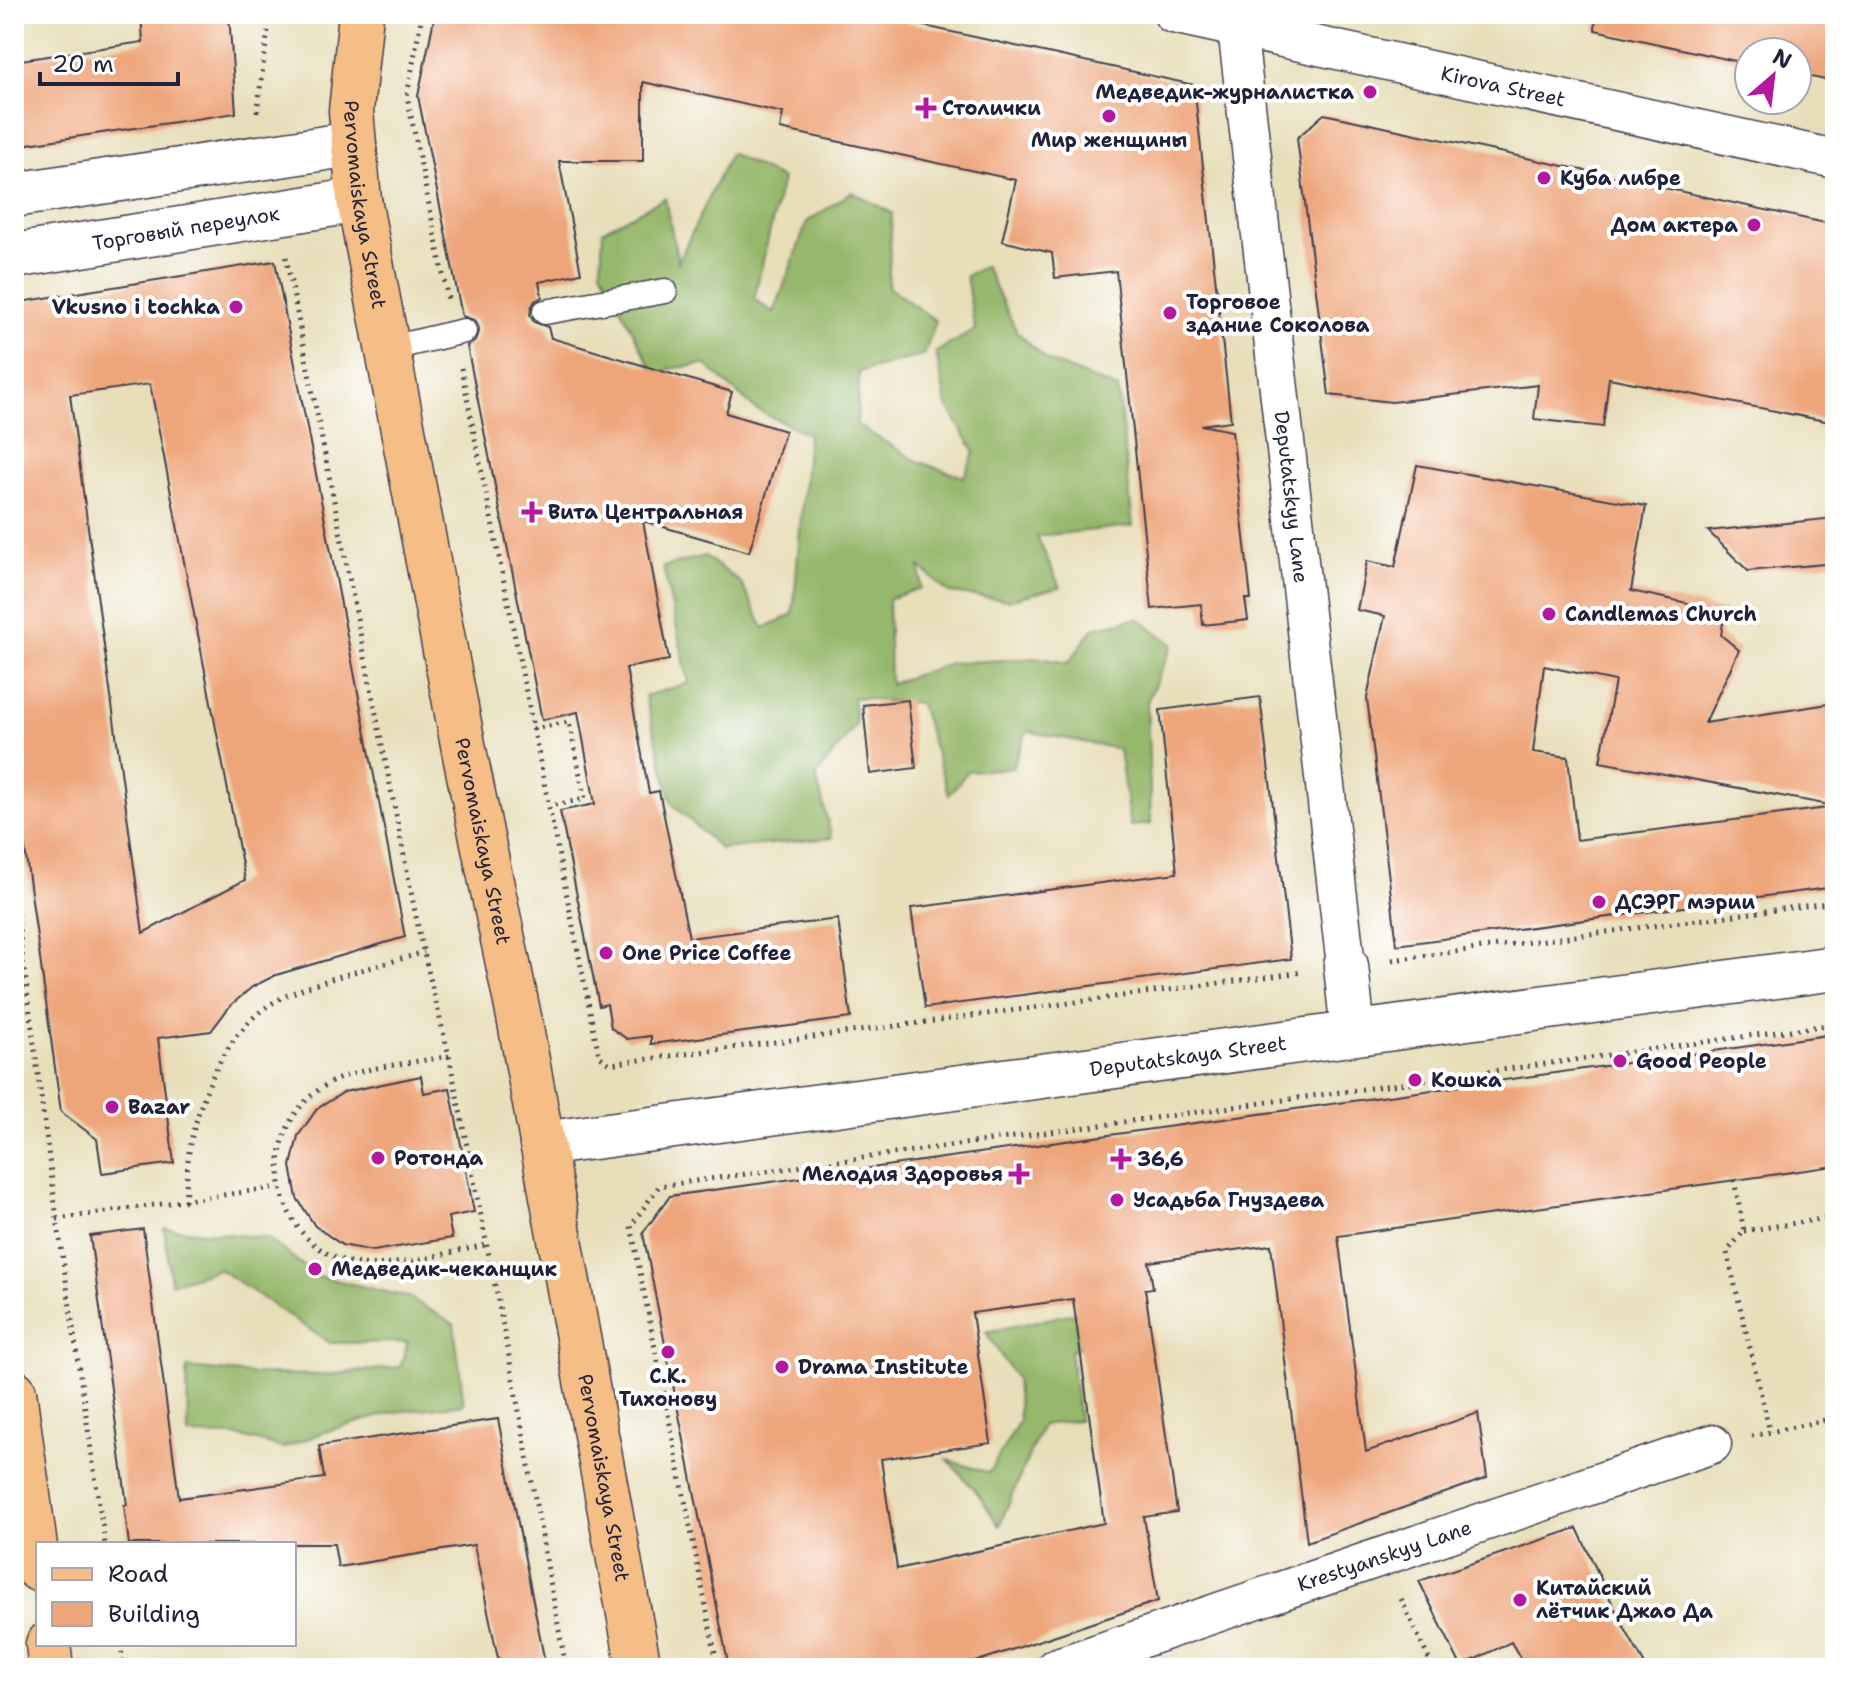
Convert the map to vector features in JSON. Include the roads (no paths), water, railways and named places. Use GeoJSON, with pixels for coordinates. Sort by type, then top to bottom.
{"type":"FeatureCollection","features":[{"type":"Feature","properties":{"kind":"main road","name":"Pervomaiskaya Street"},"geometry":{"type":"LineString","coordinates":[[361,14],[352,84],[352,144],[359,200],[542,1144],[639,1668]]}},
{"type":"Feature","properties":{"kind":"main road"},"geometry":{"type":"LineString","coordinates":[[14,1392],[36,1554]]}},
{"type":"Feature","properties":{"kind":"main road"},"geometry":{"type":"LineString","coordinates":[[48,1646],[51,1668]]}},
{"type":"Feature","properties":{"kind":"street","name":"Kirova Street"},"geometry":{"type":"LineString","coordinates":[[1173,14],[1835,159]]}},
{"type":"Feature","properties":{"kind":"street","name":"Deputatskyy Lane"},"geometry":{"type":"LineString","coordinates":[[1237,28],[1346,966]]}},
{"type":"Feature","properties":{"kind":"street"},"geometry":{"type":"LineString","coordinates":[[14,195],[352,144]]}},
{"type":"Feature","properties":{"kind":"street","name":"Торговый переулок"},"geometry":{"type":"LineString","coordinates":[[14,256],[359,200]]}},
{"type":"Feature","properties":{"kind":"street"},"geometry":{"type":"LineString","coordinates":[[1346,966],[1353,1033]]}},
{"type":"Feature","properties":{"kind":"street","name":"Deputatskaya Street"},"geometry":{"type":"LineString","coordinates":[[542,1144],[1835,968]]}},
{"type":"Feature","properties":{"kind":"street","name":"Krestyanskyy Lane"},"geometry":{"type":"LineString","coordinates":[[1055,1668],[1712,1444]]}},
{"type":"Feature","properties":{"kind":"lane"},"geometry":{"type":"LineString","coordinates":[[545,312],[665,291]]}},
{"type":"Feature","properties":{"kind":"lane"},"geometry":{"type":"LineString","coordinates":[[387,349],[459,332]]}},
{"type":"Feature","properties":{"kind":"place","name":"Медведик-журналистка"},"geometry":{"type":"Point","coordinates":[1370,92]}},
{"type":"Feature","properties":{"kind":"place","name":"Столички"},"geometry":{"type":"Point","coordinates":[926,108]}},
{"type":"Feature","properties":{"kind":"place","name":"Мир женщины"},"geometry":{"type":"Point","coordinates":[1109,116]}},
{"type":"Feature","properties":{"kind":"place","name":"Куба либре"},"geometry":{"type":"Point","coordinates":[1544,178]}},
{"type":"Feature","properties":{"kind":"place","name":"Дом актера"},"geometry":{"type":"Point","coordinates":[1754,225]}},
{"type":"Feature","properties":{"kind":"place","name":"Vkusno i tochka"},"geometry":{"type":"Point","coordinates":[236,307]}},
{"type":"Feature","properties":{"kind":"place","name":"Торговое здание Соколова"},"geometry":{"type":"Point","coordinates":[1170,313]}},
{"type":"Feature","properties":{"kind":"place","name":"Вита Центральная"},"geometry":{"type":"Point","coordinates":[532,512]}},
{"type":"Feature","properties":{"kind":"place","name":"Candlemas Church"},"geometry":{"type":"Point","coordinates":[1549,614]}},
{"type":"Feature","properties":{"kind":"place","name":"ДСЭРГ мэрии"},"geometry":{"type":"Point","coordinates":[1599,902]}},
{"type":"Feature","properties":{"kind":"place","name":"One Price Coffee"},"geometry":{"type":"Point","coordinates":[606,953]}},
{"type":"Feature","properties":{"kind":"place","name":"Good People"},"geometry":{"type":"Point","coordinates":[1620,1061]}},
{"type":"Feature","properties":{"kind":"place","name":"Кошка"},"geometry":{"type":"Point","coordinates":[1415,1080]}},
{"type":"Feature","properties":{"kind":"place","name":"Bazar"},"geometry":{"type":"Point","coordinates":[112,1107]}},
{"type":"Feature","properties":{"kind":"place","name":"Ротонда"},"geometry":{"type":"Point","coordinates":[378,1158]}},
{"type":"Feature","properties":{"kind":"place","name":"36,6"},"geometry":{"type":"Point","coordinates":[1121,1159]}},
{"type":"Feature","properties":{"kind":"place","name":"Мелодия Здоровья"},"geometry":{"type":"Point","coordinates":[1019,1174]}},
{"type":"Feature","properties":{"kind":"place","name":"Усадьба Гнуздева"},"geometry":{"type":"Point","coordinates":[1117,1200]}},
{"type":"Feature","properties":{"kind":"place","name":"Медведик-чеканщик"},"geometry":{"type":"Point","coordinates":[315,1269]}},
{"type":"Feature","properties":{"kind":"place","name":"С.К. Тихонову"},"geometry":{"type":"Point","coordinates":[668,1352]}},
{"type":"Feature","properties":{"kind":"place","name":"Drama Institute"},"geometry":{"type":"Point","coordinates":[782,1367]}},
{"type":"Feature","properties":{"kind":"place","name":"Китайский лётчик Джао Да"},"geometry":{"type":"Point","coordinates":[1520,1600]}}]}
